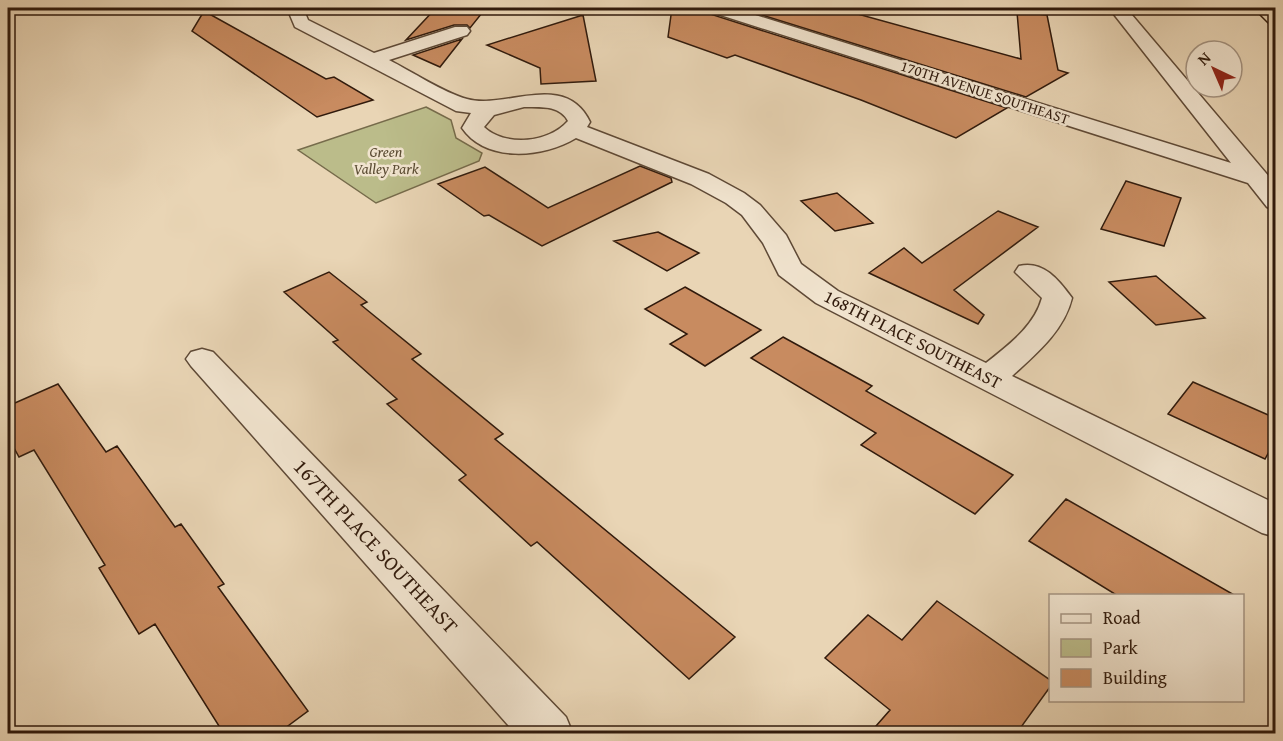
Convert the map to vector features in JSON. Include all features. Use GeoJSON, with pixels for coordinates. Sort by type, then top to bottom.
{"type":"FeatureCollection","features":[{"type":"Feature","properties":{"kind":"highway"},"geometry":{"type":"LineString","coordinates":[[1262,8],[1275,20]]}},
{"type":"Feature","properties":{"kind":"street"},"geometry":{"type":"LineString","coordinates":[[296,8],[301,23],[464,106],[492,107],[524,101],[556,104],[577,115],[579,122],[575,130],[553,142],[518,146],[501,144],[487,141],[477,135],[473,128],[474,120],[492,107]]}},
{"type":"Feature","properties":{"kind":"street","name":"170TH AVENUE SOUTHEAST"},"geometry":{"type":"LineString","coordinates":[[717,8],[1252,177]]}},
{"type":"Feature","properties":{"kind":"street"},"geometry":{"type":"LineString","coordinates":[[1117,8],[1252,177],[1275,202]]}},
{"type":"Feature","properties":{"kind":"street"},"geometry":{"type":"LineString","coordinates":[[370,60],[461,31]]}},
{"type":"Feature","properties":{"kind":"street","name":"168TH PLACE SOUTHEAST"},"geometry":{"type":"LineString","coordinates":[[575,130],[700,179],[735,198],[751,210],[776,241],[789,269],[827,297],[1275,522]]}},
{"type":"Feature","properties":{"kind":"street"},"geometry":{"type":"LineString","coordinates":[[989,378],[1048,322],[1056,309],[1057,298],[1046,284],[1029,272]]}},
{"type":"Feature","properties":{"kind":"street","name":"167TH PLACE SOUTHEAST"},"geometry":{"type":"LineString","coordinates":[[202,359],[549,734]]}},
{"type":"Feature","properties":{"kind":"green space","name":"Green Valley Park"},"geometry":{"type":"Polygon","coordinates":[[[426,107],[451,120],[456,138],[482,153],[479,161],[376,203],[298,150],[426,107]]]}},
{"type":"Feature","properties":{"kind":"building"},"geometry":{"type":"Polygon","coordinates":[[[436,8],[486,8],[470,28],[467,25],[454,25],[406,40],[436,8]]]}},
{"type":"Feature","properties":{"kind":"building"},"geometry":{"type":"Polygon","coordinates":[[[672,8],[707,8],[710,14],[1007,108],[956,138],[861,100],[735,55],[727,58],[668,37],[672,8]]]}},
{"type":"Feature","properties":{"kind":"building"},"geometry":{"type":"Polygon","coordinates":[[[739,8],[836,8],[1021,59],[1017,12],[1047,15],[1058,70],[1068,73],[1026,97],[739,8]]]}},
{"type":"Feature","properties":{"kind":"building"},"geometry":{"type":"Polygon","coordinates":[[[204,11],[326,79],[334,77],[373,100],[317,117],[192,31],[204,11]]]}},
{"type":"Feature","properties":{"kind":"building"},"geometry":{"type":"Polygon","coordinates":[[[583,15],[596,81],[541,84],[540,68],[487,45],[583,15]]]}},
{"type":"Feature","properties":{"kind":"building"},"geometry":{"type":"Polygon","coordinates":[[[462,39],[440,67],[413,55],[462,39]]]}},
{"type":"Feature","properties":{"kind":"building"},"geometry":{"type":"Polygon","coordinates":[[[640,166],[671,178],[672,182],[542,246],[489,215],[484,216],[438,184],[485,167],[548,208],[640,166]]]}},
{"type":"Feature","properties":{"kind":"building"},"geometry":{"type":"Polygon","coordinates":[[[1126,181],[1181,198],[1164,246],[1101,229],[1126,181]]]}},
{"type":"Feature","properties":{"kind":"building"},"geometry":{"type":"Polygon","coordinates":[[[837,193],[873,223],[835,231],[801,201],[837,193]]]}},
{"type":"Feature","properties":{"kind":"building"},"geometry":{"type":"Polygon","coordinates":[[[998,211],[1038,227],[954,290],[984,315],[978,324],[869,273],[904,248],[922,263],[998,211]]]}},
{"type":"Feature","properties":{"kind":"building"},"geometry":{"type":"Polygon","coordinates":[[[658,232],[699,253],[667,271],[614,241],[658,232]]]}},
{"type":"Feature","properties":{"kind":"building"},"geometry":{"type":"Polygon","coordinates":[[[329,272],[367,302],[361,305],[421,354],[412,359],[503,434],[495,439],[735,637],[689,679],[537,542],[531,546],[459,480],[466,475],[387,404],[397,399],[333,342],[338,340],[284,292],[329,272]]]}},
{"type":"Feature","properties":{"kind":"building"},"geometry":{"type":"Polygon","coordinates":[[[1156,276],[1205,318],[1156,325],[1109,282],[1156,276]]]}},
{"type":"Feature","properties":{"kind":"building"},"geometry":{"type":"Polygon","coordinates":[[[685,287],[761,330],[705,366],[670,344],[687,334],[645,309],[685,287]]]}},
{"type":"Feature","properties":{"kind":"building"},"geometry":{"type":"Polygon","coordinates":[[[783,337],[872,386],[866,391],[1013,475],[975,514],[861,445],[876,433],[751,358],[783,337]]]}},
{"type":"Feature","properties":{"kind":"building"},"geometry":{"type":"Polygon","coordinates":[[[1193,382],[1275,418],[1275,441],[1265,459],[1168,414],[1193,382]]]}},
{"type":"Feature","properties":{"kind":"building"},"geometry":{"type":"Polygon","coordinates":[[[58,384],[106,452],[117,446],[175,527],[181,524],[224,584],[218,587],[308,711],[277,734],[224,734],[155,624],[139,634],[99,568],[105,565],[34,450],[19,457],[8,437],[8,406],[58,384]]]}},
{"type":"Feature","properties":{"kind":"building"},"geometry":{"type":"Polygon","coordinates":[[[1066,499],[1232,594],[1115,594],[1029,541],[1066,499]]]}},
{"type":"Feature","properties":{"kind":"building"},"geometry":{"type":"Polygon","coordinates":[[[937,601],[1049,679],[1049,688],[1016,734],[869,734],[890,710],[825,658],[868,615],[902,640],[937,601]]]}}]}
